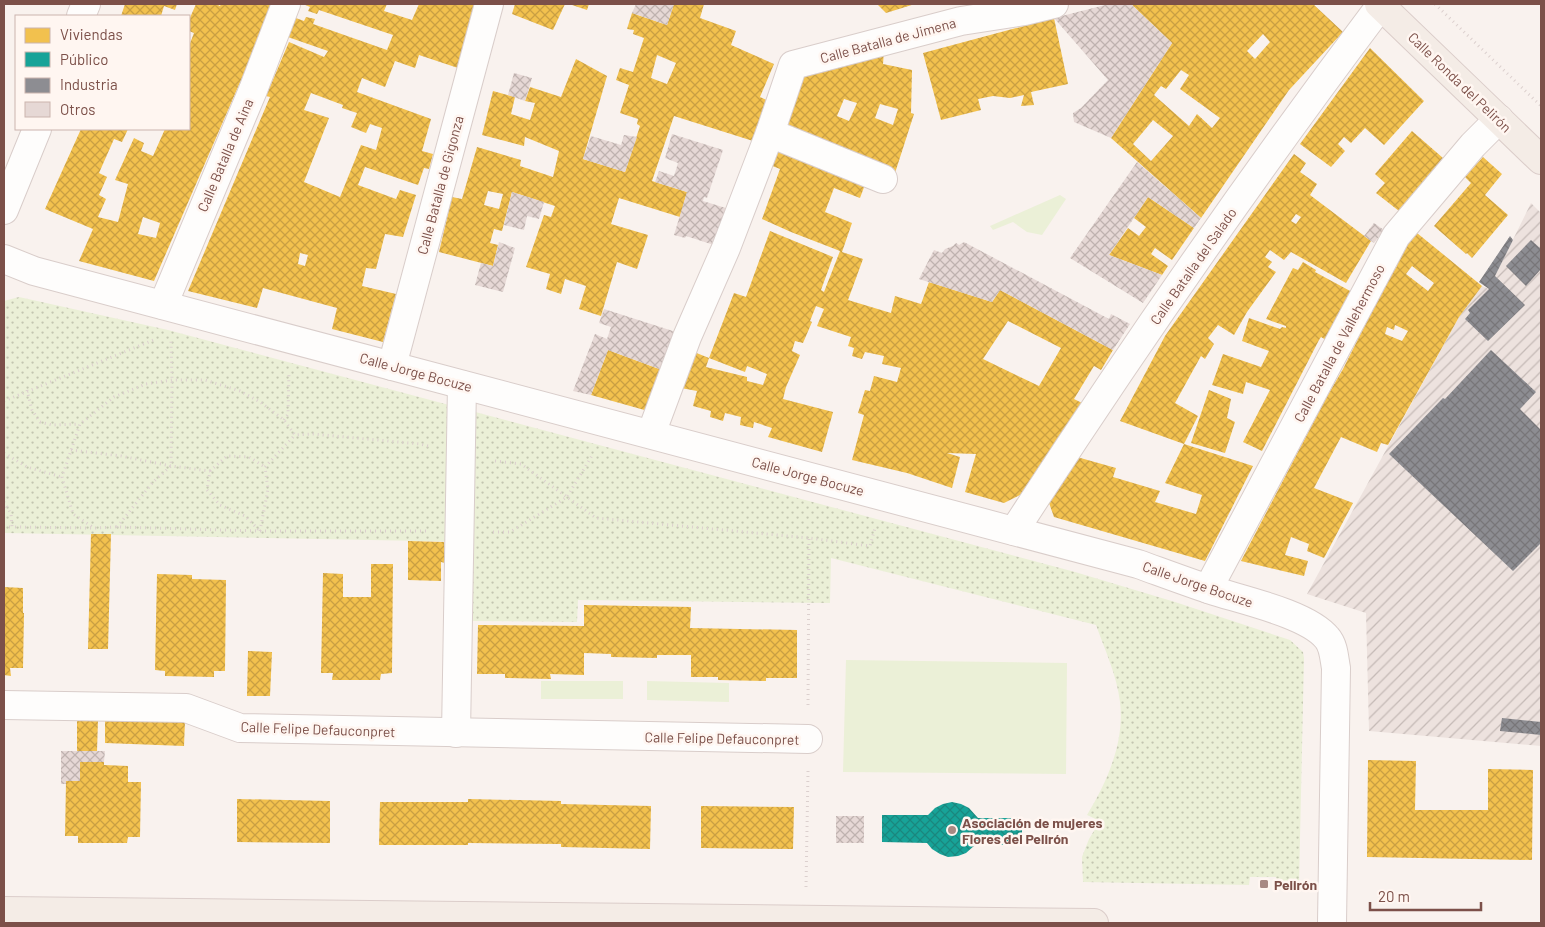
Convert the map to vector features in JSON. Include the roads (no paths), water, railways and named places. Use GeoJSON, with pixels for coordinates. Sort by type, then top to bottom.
{"type":"FeatureCollection","features":[{"type":"Feature","properties":{"kind":"main road","name":"Calle Ronda del Pelirón"},"geometry":{"type":"LineString","coordinates":[[1380,5],[1541,160]]}},
{"type":"Feature","properties":{"kind":"main road"},"geometry":{"type":"LineString","coordinates":[[4,911],[1094,923]]}},
{"type":"Feature","properties":{"kind":"street","name":"Calle Batalla de Aina"},"geometry":{"type":"LineString","coordinates":[[171,316],[286,4]]}},
{"type":"Feature","properties":{"kind":"street","name":"Calle Batalla de Gigonza"},"geometry":{"type":"LineString","coordinates":[[392,366],[489,4]]}},
{"type":"Feature","properties":{"kind":"street","name":"Calle Batalla de Jimena"},"geometry":{"type":"LineString","coordinates":[[652,434],[687,337],[726,248],[770,133],[793,65],[961,21],[1022,7],[1054,4]]}},
{"type":"Feature","properties":{"kind":"street","name":"Calle Batalla del Salado"},"geometry":{"type":"LineString","coordinates":[[1014,531],[1115,378],[1306,105],[1380,5]]}},
{"type":"Feature","properties":{"kind":"street","name":"Calle Batalla de Vallehermoso"},"geometry":{"type":"LineString","coordinates":[[1208,589],[1396,236],[1473,145],[1499,119]]}},
{"type":"Feature","properties":{"kind":"street"},"geometry":{"type":"LineString","coordinates":[[4,210],[37,130]]}},
{"type":"Feature","properties":{"kind":"street"},"geometry":{"type":"LineString","coordinates":[[770,133],[883,179]]}},
{"type":"Feature","properties":{"kind":"street","name":"Calle Jorge Bocuze"},"geometry":{"type":"LineString","coordinates":[[4,259],[34,272],[171,316],[297,340],[652,434],[1138,564],[1208,589],[1295,616],[1313,625],[1328,639],[1334,653],[1336,668],[1332,923]]}},
{"type":"Feature","properties":{"kind":"street"},"geometry":{"type":"LineString","coordinates":[[456,733],[462,385]]}},
{"type":"Feature","properties":{"kind":"street","name":"Calle Felipe Defauconpret"},"geometry":{"type":"LineString","coordinates":[[4,705],[186,708],[240,728],[808,739]]}},
{"type":"Feature","properties":{"kind":"place","name":"Asociación de mujeres Flores del Pelirón"},"geometry":{"type":"Point","coordinates":[952,830]}},
{"type":"Feature","properties":{"kind":"place","name":"Pelirón"},"geometry":{"type":"Point","coordinates":[1264,884]}}]}
